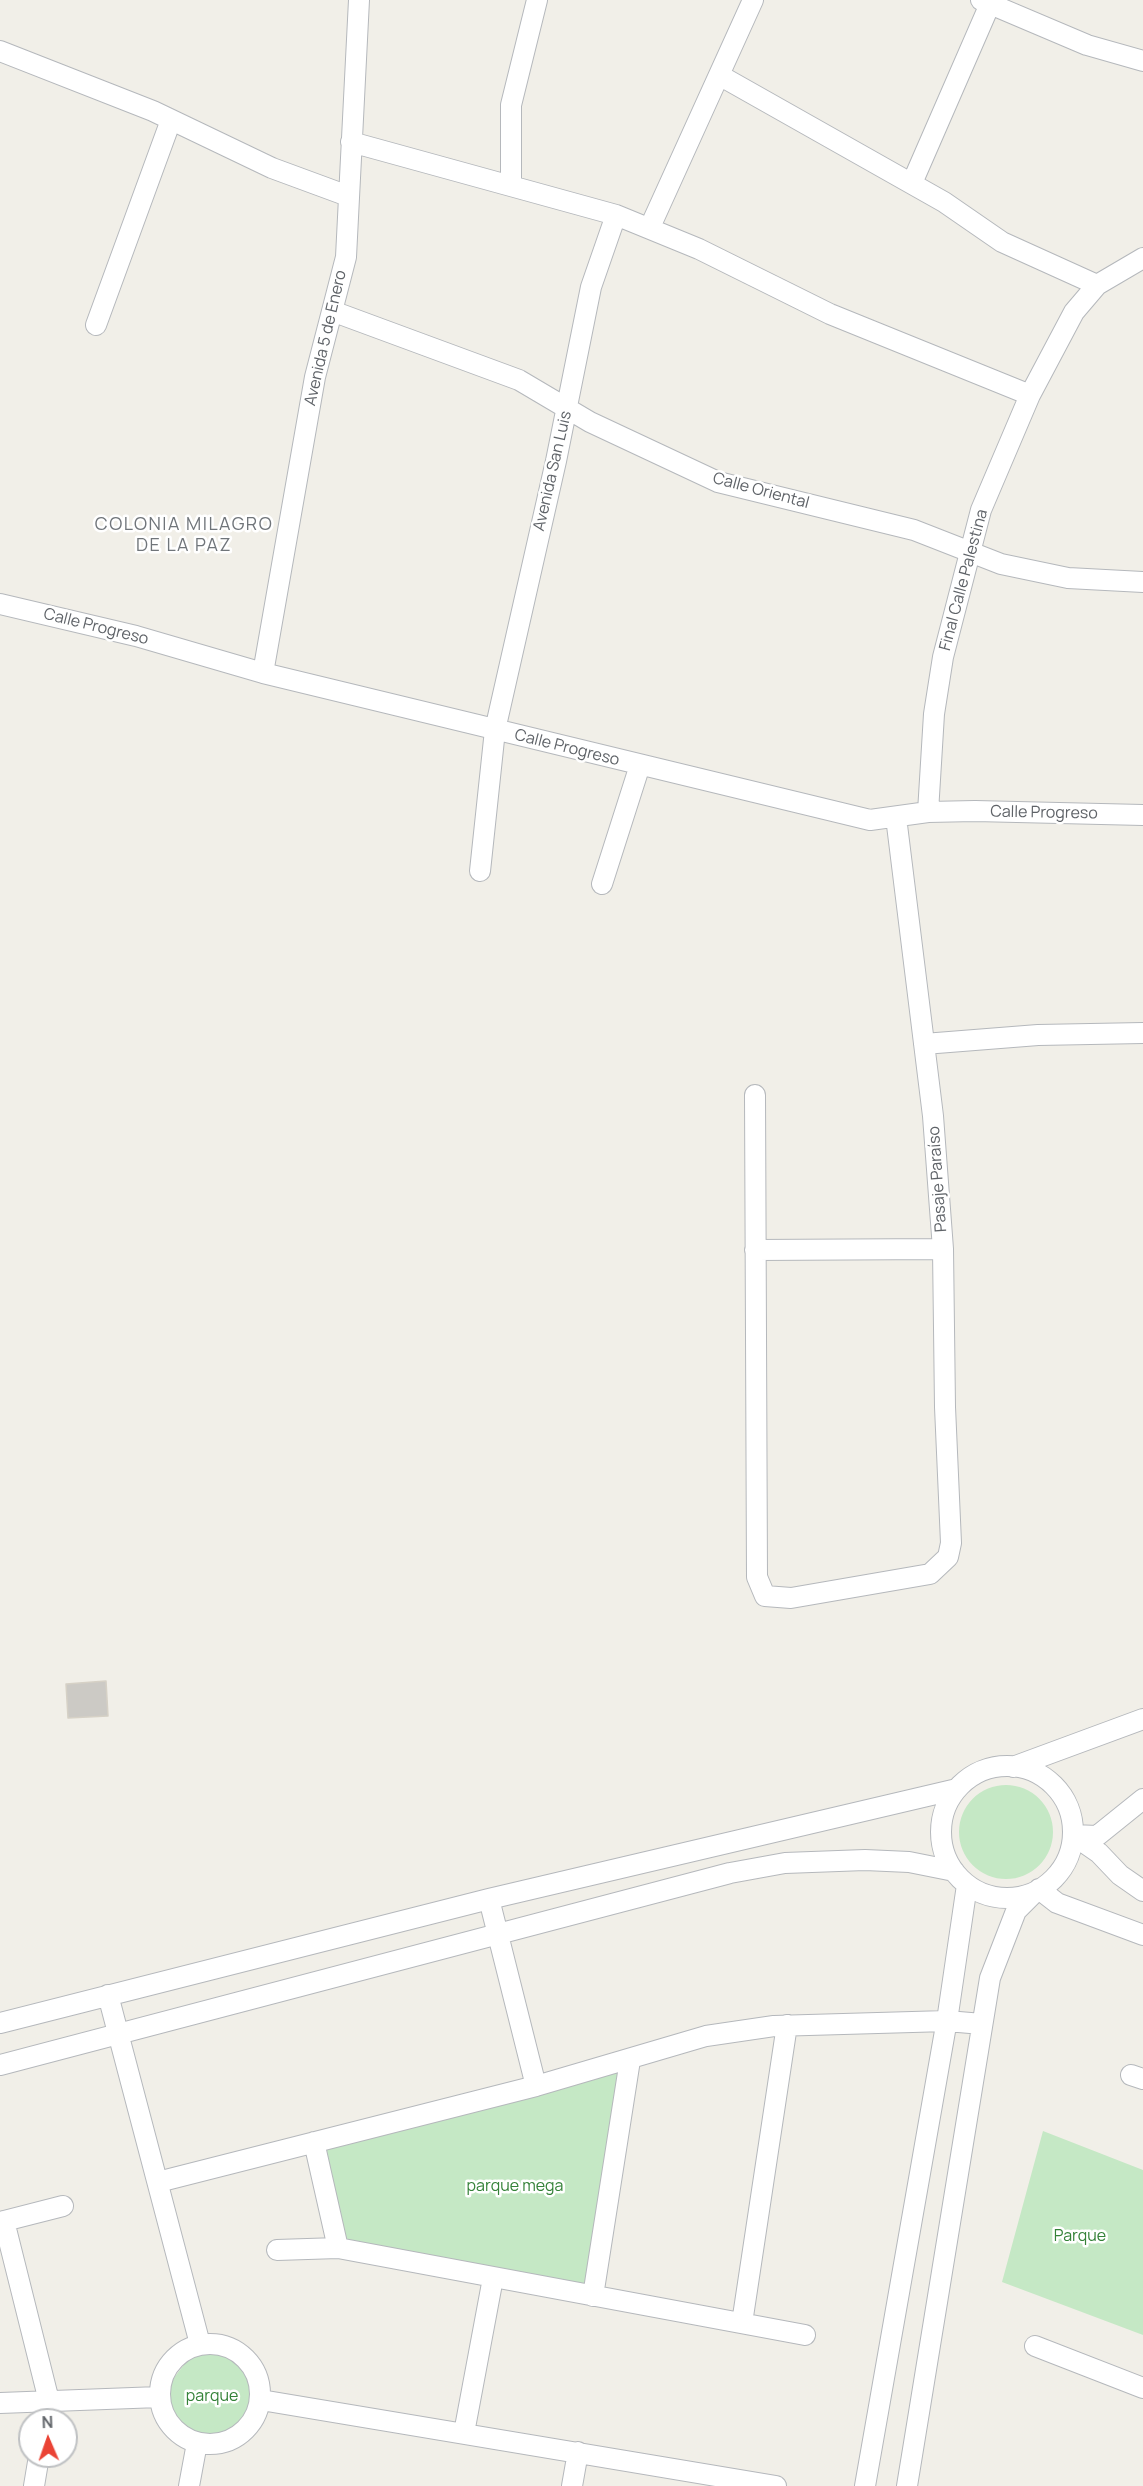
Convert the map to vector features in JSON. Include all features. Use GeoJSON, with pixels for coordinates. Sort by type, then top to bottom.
{"type":"FeatureCollection","features":[{"type":"Feature","properties":{"kind":"street","name":"Avenida 5 de Enero"},"geometry":{"type":"LineString","coordinates":[[263,673],[315,377],[346,257],[359,0]]}},
{"type":"Feature","properties":{"kind":"street"},"geometry":{"type":"LineString","coordinates":[[511,184],[511,105],[537,0]]}},
{"type":"Feature","properties":{"kind":"street"},"geometry":{"type":"LineString","coordinates":[[650,227],[753,0]]}},
{"type":"Feature","properties":{"kind":"street"},"geometry":{"type":"LineString","coordinates":[[912,183],[986,2],[1087,45],[1143,61]]}},
{"type":"Feature","properties":{"kind":"street"},"geometry":{"type":"LineString","coordinates":[[0,51],[171,120],[272,168],[348,196]]}},
{"type":"Feature","properties":{"kind":"street"},"geometry":{"type":"LineString","coordinates":[[719,75],[912,183],[1002,242],[1096,285]]}},
{"type":"Feature","properties":{"kind":"street"},"geometry":{"type":"LineString","coordinates":[[96,325],[171,120]]}},
{"type":"Feature","properties":{"kind":"street"},"geometry":{"type":"LineString","coordinates":[[351,142],[616,214],[650,227],[830,314],[1030,395]]}},
{"type":"Feature","properties":{"kind":"street","name":"Avenida San Luis"},"geometry":{"type":"LineString","coordinates":[[480,870],[495,730],[567,409],[591,287],[616,214]]}},
{"type":"Feature","properties":{"kind":"street","name":"Final Calle Palestina"},"geometry":{"type":"LineString","coordinates":[[928,812],[934,714],[943,657],[981,510],[1030,395],[1074,312],[1096,285],[1143,258]]}},
{"type":"Feature","properties":{"kind":"street","name":"Calle Oriental"},"geometry":{"type":"LineString","coordinates":[[332,311],[519,380],[590,422],[718,482],[914,530],[1001,564],[1068,578],[1143,582]]}},
{"type":"Feature","properties":{"kind":"street","name":"Calle Progreso"},"geometry":{"type":"LineString","coordinates":[[0,604],[136,636],[263,673],[870,820],[928,812],[975,811],[1143,815]]}},
{"type":"Feature","properties":{"kind":"street"},"geometry":{"type":"LineString","coordinates":[[602,884],[640,765]]}},
{"type":"Feature","properties":{"kind":"street","name":"Pasaje Paraíso"},"geometry":{"type":"LineString","coordinates":[[755,1250],[756,1577],[765,1596],[791,1599],[930,1574],[948,1557],[951,1543],[945,1407],[943,1249],[933,1116],[896,817]]}},
{"type":"Feature","properties":{"kind":"street"},"geometry":{"type":"LineString","coordinates":[[924,1044],[1038,1035],[1143,1033]]}},
{"type":"Feature","properties":{"kind":"street"},"geometry":{"type":"LineString","coordinates":[[755,1095],[755,1250],[943,1249]]}},
{"type":"Feature","properties":{"kind":"street"},"geometry":{"type":"LineString","coordinates":[[0,2023],[489,1899],[957,1789],[983,1771],[1013,1767],[1143,1719]]}},
{"type":"Feature","properties":{"kind":"street"},"geometry":{"type":"LineString","coordinates":[[907,2486],[990,1978],[1016,1911],[1057,1875],[1066,1863],[1073,1835],[1070,1814],[1062,1795],[1040,1776],[1013,1767]]}},
{"type":"Feature","properties":{"kind":"street"},"geometry":{"type":"LineString","coordinates":[[866,2486],[947,2020],[960,1878],[942,1848],[940,1832],[943,1816],[957,1789]]}},
{"type":"Feature","properties":{"kind":"street"},"geometry":{"type":"LineString","coordinates":[[1073,1835],[1096,1836],[1143,1798]]}},
{"type":"Feature","properties":{"kind":"street"},"geometry":{"type":"LineString","coordinates":[[1073,1835],[1099,1853],[1120,1875],[1143,1891]]}},
{"type":"Feature","properties":{"kind":"street"},"geometry":{"type":"LineString","coordinates":[[0,2065],[730,1873],[785,1863],[865,1860],[909,1862],[960,1878],[979,1892],[1007,1898],[1037,1891],[1057,1903],[1143,1935]]}},
{"type":"Feature","properties":{"kind":"street"},"geometry":{"type":"LineString","coordinates":[[489,1899],[536,2086]]}},
{"type":"Feature","properties":{"kind":"street"},"geometry":{"type":"LineString","coordinates":[[108,1995],[200,2344]]}},
{"type":"Feature","properties":{"kind":"street"},"geometry":{"type":"LineString","coordinates":[[158,2181],[536,2086],[706,2036],[788,2025],[947,2020],[982,2024]]}},
{"type":"Feature","properties":{"kind":"street"},"geometry":{"type":"LineString","coordinates":[[742,2323],[788,2025]]}},
{"type":"Feature","properties":{"kind":"street"},"geometry":{"type":"LineString","coordinates":[[593,2296],[630,2060]]}},
{"type":"Feature","properties":{"kind":"street"},"geometry":{"type":"LineString","coordinates":[[314,2142],[338,2248]]}},
{"type":"Feature","properties":{"kind":"street"},"geometry":{"type":"LineString","coordinates":[[47,2408],[2,2222],[63,2206]]}},
{"type":"Feature","properties":{"kind":"street"},"geometry":{"type":"LineString","coordinates":[[277,2250],[338,2248],[805,2335]]}},
{"type":"Feature","properties":{"kind":"street"},"geometry":{"type":"LineString","coordinates":[[464,2433],[493,2278]]}},
{"type":"Feature","properties":{"kind":"street"},"geometry":{"type":"LineString","coordinates":[[200,2344],[224,2345],[244,2357],[258,2376],[261,2400],[252,2422],[238,2435],[221,2443],[197,2443],[175,2430],[162,2410],[159,2397],[160,2385],[170,2363],[178,2354],[200,2344]]}},
{"type":"Feature","properties":{"kind":"street"},"geometry":{"type":"LineString","coordinates":[[1035,2346],[1143,2388]]}},
{"type":"Feature","properties":{"kind":"street"},"geometry":{"type":"LineString","coordinates":[[64,2408],[159,2397]]}},
{"type":"Feature","properties":{"kind":"street"},"geometry":{"type":"LineString","coordinates":[[261,2400],[776,2486]]}},
{"type":"Feature","properties":{"kind":"street"},"geometry":{"type":"LineString","coordinates":[[0,2403],[34,2408]]}},
{"type":"Feature","properties":{"kind":"street"},"geometry":{"type":"LineString","coordinates":[[189,2486],[197,2443]]}},
{"type":"Feature","properties":{"kind":"street"},"geometry":{"type":"LineString","coordinates":[[572,2486],[578,2452]]}},
{"type":"Feature","properties":{"kind":"street"},"geometry":{"type":"LineString","coordinates":[[34,2486],[37,2468]]}},
{"type":"Feature","properties":{"kind":"green space"},"geometry":{"type":"Polygon","coordinates":[[[1006,1785],[1024,1788],[1039,1799],[1050,1814],[1053,1832],[1050,1850],[1039,1865],[1024,1876],[1006,1879],[988,1876],[973,1865],[962,1850],[959,1832],[962,1814],[973,1799],[988,1788],[1006,1785]]]}},
{"type":"Feature","properties":{"kind":"green space","name":"parque mega"},"geometry":{"type":"Polygon","coordinates":[[[630,2060],[593,2296],[338,2248],[314,2142],[630,2060]]]}},
{"type":"Feature","properties":{"kind":"green space","name":"Parque"},"geometry":{"type":"Polygon","coordinates":[[[1043,2131],[1143,2170],[1143,2335],[1002,2282],[1043,2131]]]}},
{"type":"Feature","properties":{"kind":"green space","name":"parque"},"geometry":{"type":"Polygon","coordinates":[[[200,2344],[244,2357],[258,2411],[233,2439],[197,2443],[159,2397],[200,2344]]]}},
{"type":"Feature","properties":{"kind":"building"},"geometry":{"type":"Polygon","coordinates":[[[106,1681],[108,1716],[68,1718],[66,1684],[106,1681]]]}},
{"type":"Feature","properties":{"kind":"district","name":"COLONIA MILAGRO DE LA PAZ"},"geometry":{"type":"Point","coordinates":[184,535]}}]}
